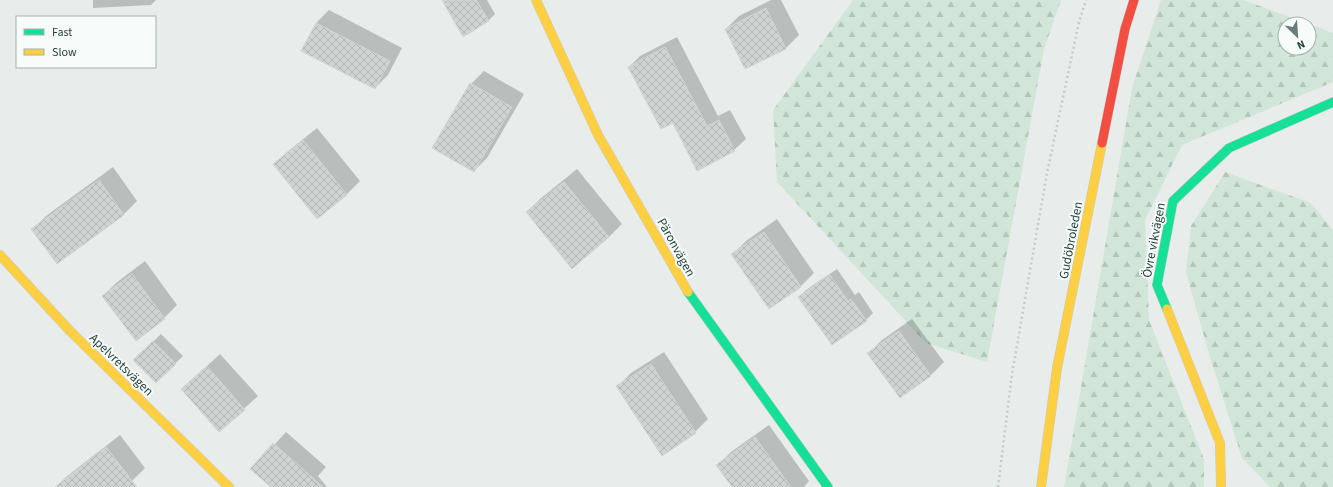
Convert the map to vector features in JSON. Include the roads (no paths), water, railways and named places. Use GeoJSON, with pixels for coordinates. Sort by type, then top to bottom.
{"type":"FeatureCollection","features":[{"type":"Feature","properties":{"kind":"street","name":"Päronvägen"},"geometry":{"type":"LineString","coordinates":[[536,0],[598,135],[685,288],[740,367],[828,487]]}},
{"type":"Feature","properties":{"kind":"street","name":"Gudöbroleden"},"geometry":{"type":"LineString","coordinates":[[1041,487],[1057,368],[1125,29],[1134,0]]}},
{"type":"Feature","properties":{"kind":"street","name":"Övre vikvägen"},"geometry":{"type":"LineString","coordinates":[[1221,487],[1220,443],[1157,285],[1173,201],[1229,148],[1333,102]]}},
{"type":"Feature","properties":{"kind":"street","name":"Apelvretsvägen"},"geometry":{"type":"LineString","coordinates":[[0,255],[70,331],[230,487]]}}]}
